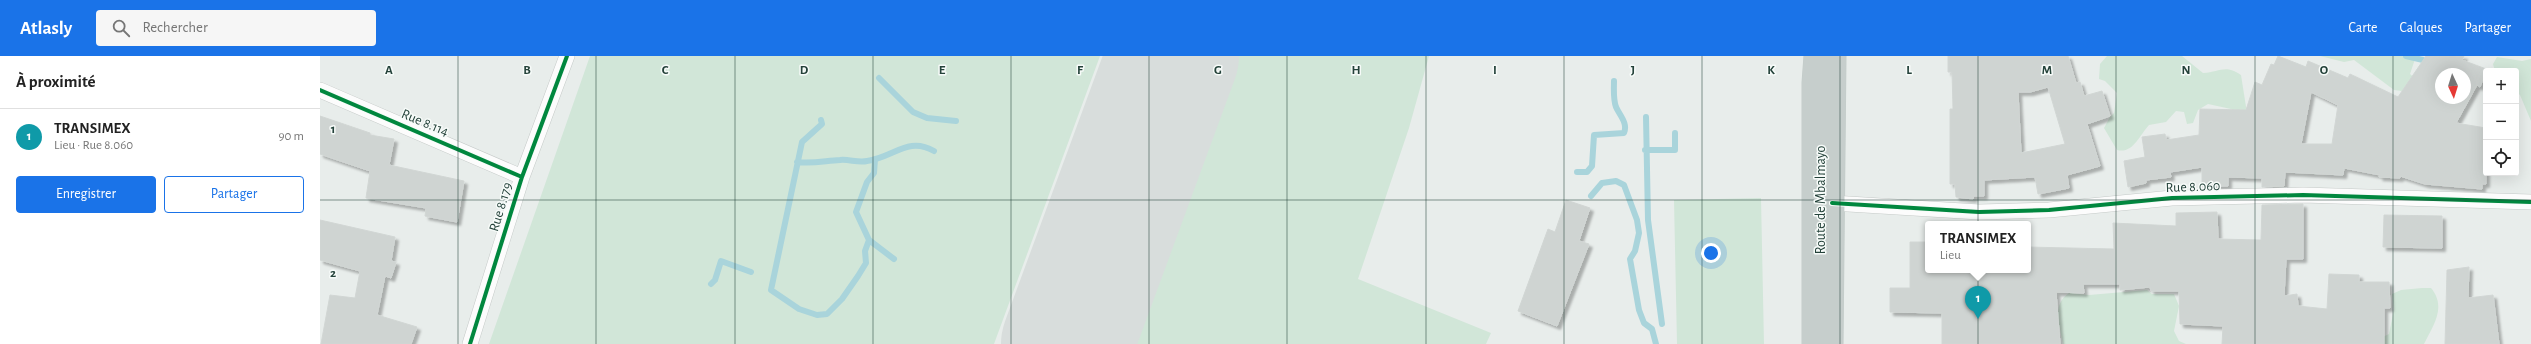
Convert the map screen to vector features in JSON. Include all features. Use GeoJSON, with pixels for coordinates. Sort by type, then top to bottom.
{"type":"FeatureCollection","features":[{"type":"Feature","properties":{"kind":"highway"},"geometry":{"type":"LineString","coordinates":[[1813,344],[1813,83],[1815,56]]}},
{"type":"Feature","properties":{"kind":"highway","name":"Route de Mbalmayo"},"geometry":{"type":"LineString","coordinates":[[1832,344],[1832,204],[1835,56]]}},
{"type":"Feature","properties":{"kind":"street","name":"Rue 8.179"},"geometry":{"type":"LineString","coordinates":[[470,344],[522,177],[567,56]]}},
{"type":"Feature","properties":{"kind":"street","name":"Rue 8.114"},"geometry":{"type":"LineString","coordinates":[[320,90],[522,177]]}},
{"type":"Feature","properties":{"kind":"street","name":"Rue 8.060"},"geometry":{"type":"LineString","coordinates":[[1832,204],[1979,212],[2050,210],[2172,198],[2303,195],[2531,202]]}},
{"type":"Feature","properties":{"kind":"green space"},"geometry":{"type":"Polygon","coordinates":[[[590,56],[1100,56],[994,344],[489,344],[590,56]]]}},
{"type":"Feature","properties":{"kind":"green space"},"geometry":{"type":"Polygon","coordinates":[[[1234,56],[1429,56],[1409,128],[1358,279],[1491,333],[1486,344],[1128,344],[1234,56]]]}},
{"type":"Feature","properties":{"kind":"green space"},"geometry":{"type":"Polygon","coordinates":[[[2107,56],[2182,56],[2203,73],[2226,69],[2231,70],[2241,75],[2247,113],[2241,118],[2231,109],[2208,104],[2198,110],[2193,123],[2187,124],[2184,112],[2176,111],[2166,122],[2149,125],[2132,147],[2123,151],[2117,150],[2104,128],[2114,113],[2117,93],[2105,81],[2099,79],[2100,64],[2107,56]]]}},
{"type":"Feature","properties":{"kind":"green space"},"geometry":{"type":"Polygon","coordinates":[[[2320,56],[2416,56],[2410,74],[2435,95],[2435,100],[2417,93],[2394,90],[2354,60],[2344,62],[2320,56]]]}},
{"type":"Feature","properties":{"kind":"green space"},"geometry":{"type":"Polygon","coordinates":[[[2497,57],[2522,61],[2531,59],[2531,121],[2519,94],[2519,68],[2494,68],[2493,64],[2497,57]]]}},
{"type":"Feature","properties":{"kind":"green space"},"geometry":{"type":"Polygon","coordinates":[[[1761,198],[1764,344],[1677,344],[1674,200],[1761,198]]]}},
{"type":"Feature","properties":{"kind":"green space"},"geometry":{"type":"Polygon","coordinates":[[[2431,288],[2436,295],[2438,302],[2437,316],[2424,344],[2368,344],[2389,334],[2394,309],[2392,294],[2401,290],[2431,288]]]}},
{"type":"Feature","properties":{"kind":"green space"},"geometry":{"type":"Polygon","coordinates":[[[2147,290],[2152,294],[2174,294],[2179,306],[2174,331],[2179,341],[2186,344],[2063,344],[2058,310],[2063,298],[2069,293],[2089,295],[2147,290]]]}},
{"type":"Feature","properties":{"kind":"building"},"geometry":{"type":"Polygon","coordinates":[[[1948,56],[2068,56],[2076,83],[2080,82],[2084,96],[2102,91],[2110,116],[2087,124],[2100,166],[2067,175],[2069,188],[2038,194],[2035,177],[1984,180],[1984,196],[1974,196],[1973,199],[1956,197],[1955,184],[1950,184],[1950,109],[1953,109],[1952,72],[1948,72],[1948,56]],[[2048,87],[2030,92],[2018,92],[2021,153],[2065,144],[2048,87]]]}},
{"type":"Feature","properties":{"kind":"building"},"geometry":{"type":"Polygon","coordinates":[[[2278,56],[2306,67],[2308,61],[2348,78],[2350,74],[2398,97],[2426,56],[2464,56],[2462,60],[2484,68],[2483,79],[2480,87],[2477,85],[2471,96],[2471,68],[2435,68],[2435,104],[2466,104],[2456,123],[2483,128],[2483,176],[2486,176],[2486,184],[2482,184],[2482,189],[2425,184],[2400,176],[2400,178],[2379,177],[2380,175],[2344,168],[2343,175],[2285,172],[2284,186],[2262,187],[2262,178],[2228,177],[2228,186],[2202,186],[2202,167],[2170,172],[2171,177],[2146,180],[2146,183],[2128,187],[2124,161],[2145,157],[2142,137],[2165,134],[2166,140],[2199,135],[2200,109],[2246,110],[2255,82],[2262,85],[2271,64],[2274,65],[2278,56]],[[2311,92],[2301,144],[2332,144],[2338,105],[2311,92]]]}},
{"type":"Feature","properties":{"kind":"building"},"geometry":{"type":"Polygon","coordinates":[[[320,116],[370,133],[370,135],[394,139],[389,165],[464,181],[457,222],[425,216],[426,208],[366,198],[370,171],[320,154],[320,116]]]}},
{"type":"Feature","properties":{"kind":"building"},"geometry":{"type":"Polygon","coordinates":[[[1566,200],[1590,208],[1579,241],[1589,244],[1557,326],[1518,311],[1548,229],[1555,232],[1566,200]]]}},
{"type":"Feature","properties":{"kind":"building"},"geometry":{"type":"Polygon","coordinates":[[[2303,204],[2303,259],[2286,259],[2284,296],[2297,294],[2298,306],[2327,309],[2329,274],[2359,275],[2359,282],[2389,282],[2390,308],[2384,308],[2384,344],[2222,344],[2223,326],[2180,324],[2179,291],[2151,291],[2150,287],[2120,290],[2120,284],[2083,284],[2084,293],[2056,292],[2060,344],[1942,344],[1942,313],[1890,312],[1890,288],[1910,288],[1910,242],[1925,242],[1925,273],[2031,273],[2031,247],[2114,249],[2113,223],[2176,226],[2176,213],[2217,212],[2218,239],[2261,240],[2262,205],[2303,204]]]}},
{"type":"Feature","properties":{"kind":"building"},"geometry":{"type":"Polygon","coordinates":[[[2384,215],[2442,216],[2442,248],[2383,247],[2384,215]]]}},
{"type":"Feature","properties":{"kind":"building"},"geometry":{"type":"Polygon","coordinates":[[[320,220],[395,237],[391,261],[396,262],[391,278],[385,276],[377,315],[417,327],[411,344],[321,344],[330,295],[355,298],[360,271],[320,260],[320,220]]]}},
{"type":"Feature","properties":{"kind":"building"},"geometry":{"type":"Polygon","coordinates":[[[2469,267],[2468,298],[2493,295],[2499,344],[2445,344],[2447,270],[2469,267]]]}},
{"type":"Feature","properties":{"kind":"waterway"},"geometry":{"type":"LineString","coordinates":[[2406,56],[2423,60]]}},
{"type":"Feature","properties":{"kind":"waterway"},"geometry":{"type":"LineString","coordinates":[[879,78],[913,112],[927,118],[956,121]]}},
{"type":"Feature","properties":{"kind":"waterway"},"geometry":{"type":"LineString","coordinates":[[1577,172],[1587,172],[1592,166],[1594,135],[1624,133],[1625,126],[1614,101],[1614,81]]}},
{"type":"Feature","properties":{"kind":"waterway"},"geometry":{"type":"LineString","coordinates":[[1646,117],[1648,220],[1662,324]]}},
{"type":"Feature","properties":{"kind":"waterway"},"geometry":{"type":"LineString","coordinates":[[821,120],[822,124],[802,142],[771,290],[799,309],[817,315],[827,314],[842,299],[866,263],[865,251],[869,240]]}},
{"type":"Feature","properties":{"kind":"waterway"},"geometry":{"type":"LineString","coordinates":[[1645,150],[1675,150],[1675,133]]}},
{"type":"Feature","properties":{"kind":"waterway"},"geometry":{"type":"LineString","coordinates":[[797,162],[813,163],[843,160],[864,161],[877,159],[901,149],[916,146],[925,147],[934,151]]}},
{"type":"Feature","properties":{"kind":"waterway"},"geometry":{"type":"LineString","coordinates":[[875,159],[874,173],[867,182],[856,212],[869,240],[894,259]]}},
{"type":"Feature","properties":{"kind":"waterway"},"geometry":{"type":"LineString","coordinates":[[1591,196],[1602,183],[1616,181],[1624,185],[1637,220],[1639,233],[1635,251],[1630,259],[1639,310],[1644,323],[1652,329],[1656,344]]}},
{"type":"Feature","properties":{"kind":"waterway"},"geometry":{"type":"LineString","coordinates":[[711,284],[715,280],[721,261],[751,272]]}},
{"type":"Feature","properties":{"kind":"runway"},"geometry":{"type":"LineString","coordinates":[[1067,344],[1173,56]]}},
{"type":"Feature","properties":{"kind":"cycle path"},"geometry":{"type":"LineString","coordinates":[[470,344],[522,177],[567,56]]}},
{"type":"Feature","properties":{"kind":"cycle path"},"geometry":{"type":"LineString","coordinates":[[320,90],[522,177]]}},
{"type":"Feature","properties":{"kind":"cycle path"},"geometry":{"type":"LineString","coordinates":[[1832,203],[1979,212],[2049,210],[2172,198],[2303,195],[2531,202]]}},
{"type":"Feature","properties":{"kind":"place","name":"TRANSIMEX"},"geometry":{"type":"Point","coordinates":[1978,319]}}]}
